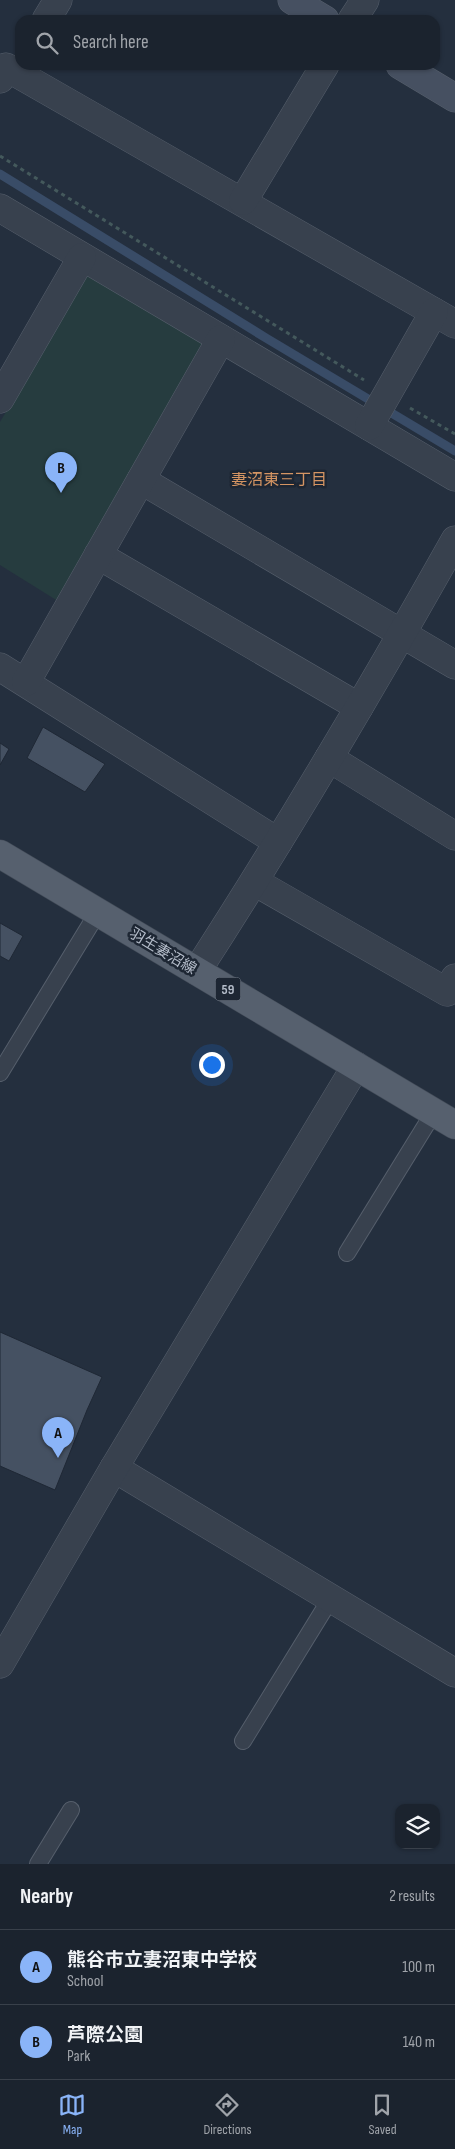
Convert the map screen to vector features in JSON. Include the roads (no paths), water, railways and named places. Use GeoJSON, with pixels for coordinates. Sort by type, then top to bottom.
{"type":"FeatureCollection","features":[{"type":"Feature","properties":{"kind":"main road","name":"羽生妻沼線"},"geometry":{"type":"LineString","coordinates":[[0,854],[444,1118]]}},
{"type":"Feature","properties":{"kind":"street"},"geometry":{"type":"LineString","coordinates":[[49,15],[58,0]]}},
{"type":"Feature","properties":{"kind":"street"},"geometry":{"type":"LineString","coordinates":[[292,0],[317,15]]}},
{"type":"Feature","properties":{"kind":"street"},"geometry":{"type":"LineString","coordinates":[[355,15],[365,0]]}},
{"type":"Feature","properties":{"kind":"street"},"geometry":{"type":"LineString","coordinates":[[243,202],[322,70]]}},
{"type":"Feature","properties":{"kind":"street"},"geometry":{"type":"LineString","coordinates":[[408,70],[455,98]]}},
{"type":"Feature","properties":{"kind":"street"},"geometry":{"type":"LineString","coordinates":[[12,72],[444,318],[369,426]]}},
{"type":"Feature","properties":{"kind":"street"},"geometry":{"type":"LineString","coordinates":[[0,208],[455,477]]}},
{"type":"Feature","properties":{"kind":"street"},"geometry":{"type":"LineString","coordinates":[[0,399],[82,257]]}},
{"type":"Feature","properties":{"kind":"street"},"geometry":{"type":"LineString","coordinates":[[26,682],[221,339]]}},
{"type":"Feature","properties":{"kind":"street"},"geometry":{"type":"LineString","coordinates":[[141,480],[455,665]]}},
{"type":"Feature","properties":{"kind":"street"},"geometry":{"type":"LineString","coordinates":[[197,971],[255,882],[402,634],[455,540]]}},
{"type":"Feature","properties":{"kind":"street"},"geometry":{"type":"LineString","coordinates":[[98,555],[359,707]]}},
{"type":"Feature","properties":{"kind":"street"},"geometry":{"type":"LineString","coordinates":[[0,667],[278,842]]}},
{"type":"Feature","properties":{"kind":"street"},"geometry":{"type":"LineString","coordinates":[[329,758],[455,836]]}},
{"type":"Feature","properties":{"kind":"street"},"geometry":{"type":"LineString","coordinates":[[255,882],[446,992],[455,978]]}},
{"type":"Feature","properties":{"kind":"street"},"geometry":{"type":"LineString","coordinates":[[0,1664],[114,1468],[356,1066]]}},
{"type":"Feature","properties":{"kind":"street"},"geometry":{"type":"LineString","coordinates":[[114,1468],[455,1673]]}},
{"type":"Feature","properties":{"kind":"lane"},"geometry":{"type":"LineString","coordinates":[[0,1073],[98,912]]}},
{"type":"Feature","properties":{"kind":"lane"},"geometry":{"type":"LineString","coordinates":[[348,1253],[444,1118]]}},
{"type":"Feature","properties":{"kind":"lane"},"geometry":{"type":"LineString","coordinates":[[243,1741],[330,1598]]}},
{"type":"Feature","properties":{"kind":"lane"},"geometry":{"type":"LineString","coordinates":[[38,1864],[71,1810]]}},
{"type":"Feature","properties":{"kind":"waterway"},"geometry":{"type":"LineString","coordinates":[[0,174],[266,338],[455,451]]}},
{"type":"Feature","properties":{"kind":"place","name":"芦際公園"},"geometry":{"type":"Point","coordinates":[61,493]}},
{"type":"Feature","properties":{"kind":"place","name":"熊谷市立妻沼東中学校"},"geometry":{"type":"Point","coordinates":[58,1458]}},
{"type":"Feature","properties":{"kind":"district","name":"妻沼東三丁目"},"geometry":{"type":"Point","coordinates":[279,479]}}]}
